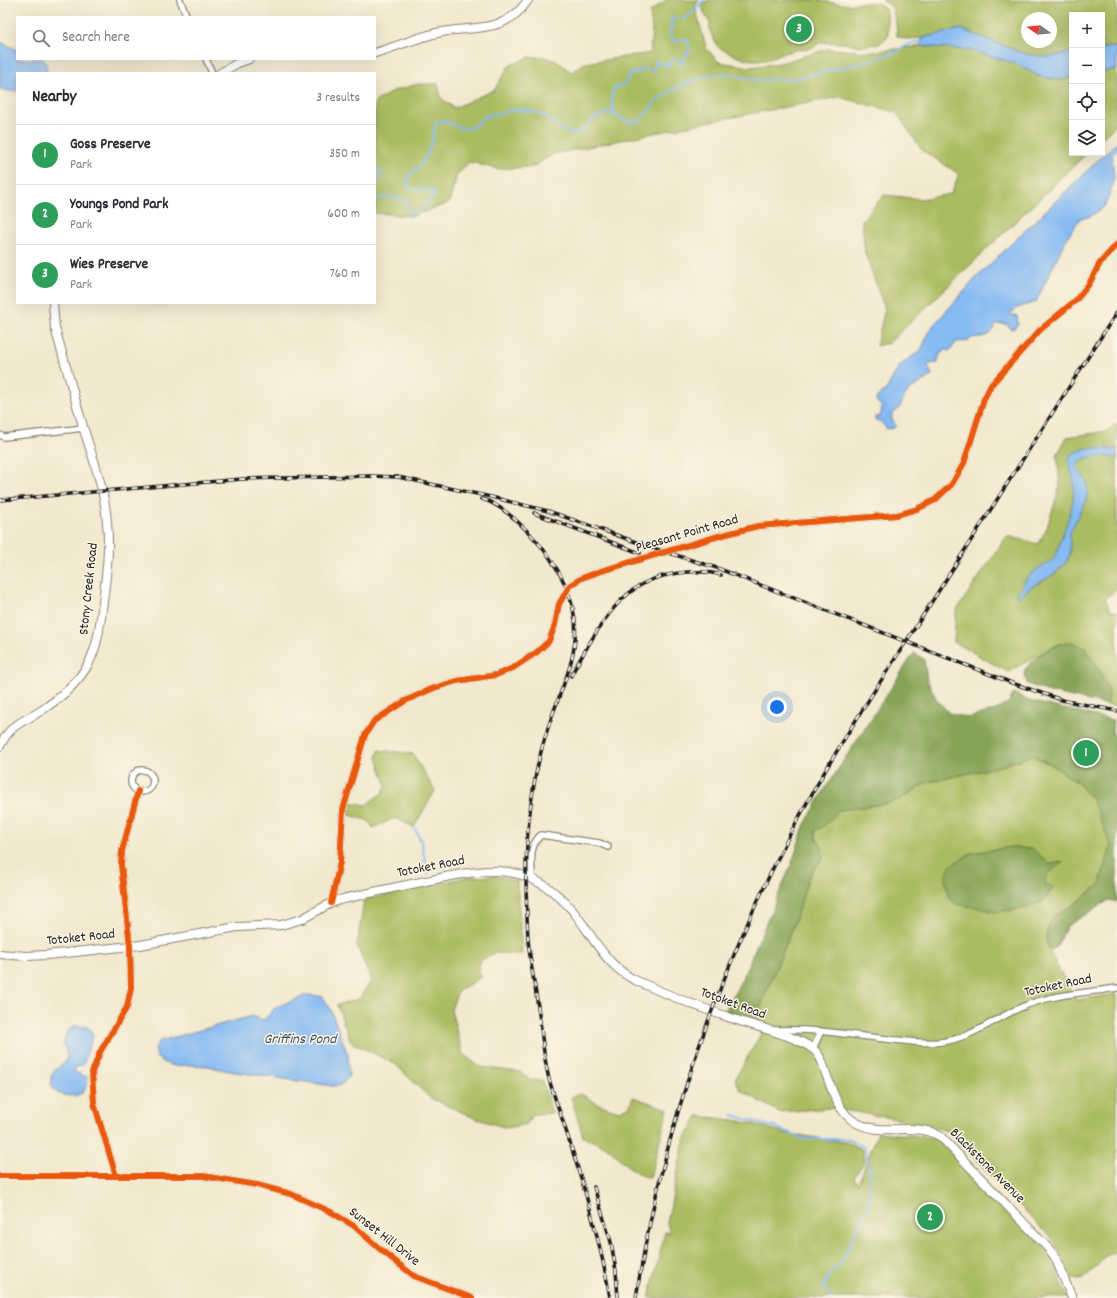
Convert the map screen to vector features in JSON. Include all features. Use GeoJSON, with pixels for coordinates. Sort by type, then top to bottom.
{"type":"FeatureCollection","features":[{"type":"Feature","properties":{"kind":"main road"},"geometry":{"type":"LineString","coordinates":[[376,53],[437,33],[484,28],[500,24],[517,14],[528,0]]}},
{"type":"Feature","properties":{"kind":"main road"},"geometry":{"type":"LineString","coordinates":[[222,72],[246,60]]}},
{"type":"Feature","properties":{"kind":"main road","name":"Stony Creek Road"},"geometry":{"type":"LineString","coordinates":[[0,746],[3,734],[61,697],[81,675],[89,663],[96,646],[107,573],[108,524],[103,492],[55,328],[53,304]]}},
{"type":"Feature","properties":{"kind":"main road","name":"Totoket Road"},"geometry":{"type":"LineString","coordinates":[[0,954],[26,956],[130,946],[237,927],[289,923],[302,919],[331,902],[479,871],[508,871],[532,878],[547,887],[565,902],[604,955],[615,967],[626,975],[641,983],[729,1017],[768,1030]]}},
{"type":"Feature","properties":{"kind":"main road"},"geometry":{"type":"LineString","coordinates":[[768,1030],[800,1042],[813,1049]]}},
{"type":"Feature","properties":{"kind":"main road","name":"Blackstone Avenue"},"geometry":{"type":"LineString","coordinates":[[813,1049],[821,1059],[834,1097],[846,1115],[854,1122],[865,1127],[878,1129],[918,1129],[927,1131],[936,1134],[948,1144],[1049,1249],[1055,1258],[1072,1298]]}},
{"type":"Feature","properties":{"kind":"street"},"geometry":{"type":"LineString","coordinates":[[180,0],[187,16]]}},
{"type":"Feature","properties":{"kind":"street"},"geometry":{"type":"LineString","coordinates":[[206,60],[212,72]]}},
{"type":"Feature","properties":{"kind":"street","name":"Pleasant Point Road"},"geometry":{"type":"LineString","coordinates":[[331,902],[340,862],[343,810],[365,735],[374,721],[406,701],[434,688],[496,675],[513,668],[537,652],[549,641],[555,625],[559,604],[567,589],[570,585],[582,578],[719,536],[758,526],[897,515],[917,509],[935,500],[952,484],[964,463],[984,399],[991,385],[1040,330],[1076,300],[1089,284],[1100,263],[1117,244]]}},
{"type":"Feature","properties":{"kind":"street"},"geometry":{"type":"LineString","coordinates":[[0,435],[4,437],[84,428]]}},
{"type":"Feature","properties":{"kind":"street"},"geometry":{"type":"LineString","coordinates":[[138,770],[147,770],[153,776],[153,785],[147,791],[138,791],[132,785],[132,776],[138,770]]}},
{"type":"Feature","properties":{"kind":"street"},"geometry":{"type":"LineString","coordinates":[[116,1176],[94,1103],[92,1072],[100,1052],[127,1007],[132,982],[122,851],[138,791]]}},
{"type":"Feature","properties":{"kind":"street"},"geometry":{"type":"LineString","coordinates":[[532,878],[530,854],[536,839],[541,835],[599,843],[608,847]]}},
{"type":"Feature","properties":{"kind":"street","name":"Totoket Road"},"geometry":{"type":"LineString","coordinates":[[768,1030],[785,1029],[821,1031],[908,1041],[939,1042],[961,1038],[1033,1002],[1117,988]]}},
{"type":"Feature","properties":{"kind":"street"},"geometry":{"type":"LineString","coordinates":[[813,1049],[821,1031]]}},
{"type":"Feature","properties":{"kind":"street","name":"Sunset Hill Drive"},"geometry":{"type":"LineString","coordinates":[[0,1176],[204,1176],[257,1185],[291,1194],[331,1212],[354,1226],[414,1276],[472,1298]]}},
{"type":"Feature","properties":{"kind":"green space"},"geometry":{"type":"Polygon","coordinates":[[[666,0],[699,0],[695,6],[706,48],[719,62],[751,67],[781,63],[828,49],[869,52],[921,46],[969,50],[1017,64],[1038,76],[1061,80],[1069,78],[1069,156],[1084,156],[889,343],[876,346],[885,309],[865,253],[862,220],[884,195],[921,199],[951,194],[959,174],[922,150],[896,112],[839,97],[702,123],[554,154],[532,167],[498,169],[469,162],[457,175],[449,203],[412,216],[376,213],[376,101],[393,91],[418,84],[438,84],[441,98],[454,108],[494,90],[509,66],[529,57],[546,57],[558,62],[571,72],[585,63],[650,53],[652,30],[650,12],[666,0]]]}},
{"type":"Feature","properties":{"kind":"green space"},"geometry":{"type":"Polygon","coordinates":[[[708,0],[815,0],[848,5],[858,3],[879,4],[887,11],[888,36],[879,44],[859,46],[843,43],[821,42],[810,49],[795,50],[766,60],[751,60],[738,57],[718,47],[710,31],[710,23],[704,13],[702,4],[708,0]]]}},
{"type":"Feature","properties":{"kind":"green space"},"geometry":{"type":"Polygon","coordinates":[[[882,0],[1117,0],[1117,47],[1105,48],[1105,12],[1069,12],[1069,53],[1048,57],[1025,54],[961,29],[922,38],[906,39],[897,36],[896,23],[892,7],[882,0]]]}},
{"type":"Feature","properties":{"kind":"green space"},"geometry":{"type":"Polygon","coordinates":[[[1117,69],[1117,124],[1105,135],[1105,84],[1105,71],[1117,69]]]}},
{"type":"Feature","properties":{"kind":"green space"},"geometry":{"type":"Polygon","coordinates":[[[1117,423],[1117,589],[1105,599],[1110,610],[1117,612],[1117,706],[1107,705],[1109,697],[1060,643],[1008,672],[954,642],[956,611],[1007,536],[1038,544],[1047,528],[1060,486],[1057,455],[1067,437],[1108,431],[1117,423]]]}},
{"type":"Feature","properties":{"kind":"green space"},"geometry":{"type":"Polygon","coordinates":[[[1072,642],[1085,648],[1095,662],[1108,687],[1109,697],[1107,705],[1046,691],[1027,684],[1024,670],[1034,660],[1051,648],[1064,643],[1072,642]]]}},
{"type":"Feature","properties":{"kind":"green space"},"geometry":{"type":"Polygon","coordinates":[[[914,653],[924,659],[927,680],[937,700],[949,713],[969,718],[998,709],[1009,702],[1014,693],[1029,701],[1113,720],[1112,732],[1117,739],[1117,902],[1109,900],[1067,926],[1056,948],[1049,950],[1046,938],[1048,926],[1053,917],[1075,904],[1100,884],[1111,846],[1092,799],[1078,783],[1054,766],[1032,755],[1005,765],[926,783],[901,799],[883,804],[840,810],[824,826],[815,831],[817,840],[822,847],[823,857],[809,876],[794,924],[755,1020],[725,1011],[742,979],[792,863],[804,826],[825,789],[914,653]]]}},
{"type":"Feature","properties":{"kind":"green space"},"geometry":{"type":"Polygon","coordinates":[[[379,750],[413,754],[435,791],[414,827],[395,818],[373,828],[369,821],[347,814],[349,802],[366,805],[383,792],[386,785],[377,757],[379,750]]]}},
{"type":"Feature","properties":{"kind":"green space"},"geometry":{"type":"Polygon","coordinates":[[[1032,755],[1054,766],[1078,783],[1092,799],[1111,846],[1100,884],[1075,904],[1053,917],[1046,938],[1051,955],[1076,1000],[1117,994],[1117,1251],[1106,1256],[1083,1280],[1070,1277],[1055,1242],[948,1131],[897,1119],[831,1108],[779,1112],[740,1090],[735,1079],[762,1032],[755,1020],[794,924],[809,876],[823,858],[822,847],[817,840],[815,831],[824,826],[840,810],[883,804],[901,799],[926,783],[1005,765],[1032,755]]]}},
{"type":"Feature","properties":{"kind":"green space"},"geometry":{"type":"Polygon","coordinates":[[[1011,847],[1033,849],[1049,864],[1063,862],[1046,875],[1045,884],[1053,887],[1047,897],[1042,902],[1021,909],[994,912],[955,904],[949,897],[945,880],[950,866],[971,853],[1011,847]]]}},
{"type":"Feature","properties":{"kind":"green space"},"geometry":{"type":"Polygon","coordinates":[[[497,876],[517,881],[522,954],[495,953],[479,961],[480,978],[458,991],[451,1010],[463,1054],[480,1067],[520,1072],[530,1080],[542,1080],[552,1113],[533,1114],[526,1124],[507,1128],[477,1119],[430,1098],[395,1064],[351,1042],[337,1005],[359,999],[371,981],[357,946],[364,900],[467,877],[497,876]]]}},
{"type":"Feature","properties":{"kind":"green space"},"geometry":{"type":"Polygon","coordinates":[[[581,1094],[598,1104],[619,1111],[629,1107],[633,1097],[668,1109],[650,1178],[640,1175],[624,1163],[609,1148],[583,1137],[571,1097],[581,1094]]]}},
{"type":"Feature","properties":{"kind":"green space"},"geometry":{"type":"Polygon","coordinates":[[[698,1116],[734,1120],[785,1133],[850,1143],[863,1150],[864,1162],[854,1178],[858,1184],[878,1132],[936,1138],[1049,1252],[1068,1298],[649,1298],[665,1232],[670,1233],[667,1223],[684,1141],[698,1116]]]}},
{"type":"Feature","properties":{"kind":"water"},"geometry":{"type":"Polygon","coordinates":[[[961,29],[1025,54],[1048,57],[1069,53],[1069,78],[1061,80],[1038,76],[1017,64],[969,50],[921,46],[922,38],[961,29]]]}},
{"type":"Feature","properties":{"kind":"water"},"geometry":{"type":"Polygon","coordinates":[[[0,42],[16,50],[16,60],[44,60],[46,63],[47,72],[16,72],[16,91],[0,89],[0,42]]]}},
{"type":"Feature","properties":{"kind":"water"},"geometry":{"type":"Polygon","coordinates":[[[1117,47],[1117,69],[1105,71],[1105,48],[1117,47]]]}},
{"type":"Feature","properties":{"kind":"water"},"geometry":{"type":"Polygon","coordinates":[[[1117,142],[1117,150],[1112,154],[1114,177],[1109,197],[1104,207],[1089,217],[1080,218],[1064,243],[1036,302],[1017,308],[1009,313],[1017,316],[1018,324],[1015,328],[1010,329],[1007,324],[998,324],[995,325],[992,332],[987,336],[972,338],[969,341],[955,342],[954,346],[949,351],[946,350],[939,355],[938,363],[929,364],[928,366],[932,375],[906,394],[899,409],[894,412],[891,417],[896,426],[894,428],[887,429],[880,421],[875,420],[875,417],[879,417],[881,414],[882,407],[876,401],[877,397],[886,390],[899,366],[921,350],[931,328],[979,275],[1102,156],[1105,156],[1105,154],[1117,142]]]}},
{"type":"Feature","properties":{"kind":"water"},"geometry":{"type":"Polygon","coordinates":[[[1086,448],[1117,449],[1117,458],[1095,456],[1085,459],[1076,466],[1086,480],[1088,490],[1086,500],[1070,533],[1070,553],[1067,561],[1055,574],[1031,587],[1016,599],[1021,587],[1029,576],[1037,569],[1051,561],[1056,555],[1073,501],[1074,491],[1072,471],[1068,461],[1071,454],[1086,448]]]}},
{"type":"Feature","properties":{"kind":"water","name":"Griffins Pond"},"geometry":{"type":"Polygon","coordinates":[[[307,995],[323,997],[330,1008],[348,1055],[349,1077],[341,1085],[333,1086],[229,1071],[207,1066],[175,1066],[165,1063],[157,1058],[155,1048],[160,1041],[252,1016],[264,1020],[276,1007],[307,995]]]}},
{"type":"Feature","properties":{"kind":"water"},"geometry":{"type":"Polygon","coordinates":[[[73,1026],[87,1027],[91,1030],[93,1037],[83,1065],[76,1067],[74,1071],[88,1078],[86,1087],[80,1094],[70,1096],[62,1095],[56,1092],[51,1084],[51,1080],[54,1072],[66,1060],[67,1056],[64,1040],[67,1032],[73,1026]]]}},
{"type":"Feature","properties":{"kind":"waterway"},"geometry":{"type":"LineString","coordinates":[[615,114],[612,100],[613,90],[615,87],[621,86],[625,83],[631,73],[638,73],[643,68],[654,71],[657,61],[669,66],[670,60],[677,58],[681,64],[684,64],[685,56],[689,52],[689,43],[685,39],[677,41],[671,38],[670,30],[673,25],[671,23],[672,17],[683,20],[704,0]]}},
{"type":"Feature","properties":{"kind":"waterway"},"geometry":{"type":"LineString","coordinates":[[376,197],[399,198],[407,204],[409,213],[412,214],[420,212],[426,203],[434,197],[434,192],[431,190],[410,189],[407,187],[407,182],[410,175],[424,160],[433,139],[434,129],[438,121],[446,122],[461,128],[470,128],[486,116],[512,110],[522,110],[540,114],[564,131],[569,133],[578,133],[595,118],[608,113],[629,122],[641,120],[656,101],[667,93],[707,76],[724,74],[737,75],[756,80],[793,79],[873,60],[891,54],[910,44],[921,42]]}},
{"type":"Feature","properties":{"kind":"waterway"},"geometry":{"type":"LineString","coordinates":[[376,169],[381,171],[380,178],[376,182]]}},
{"type":"Feature","properties":{"kind":"waterway"},"geometry":{"type":"LineString","coordinates":[[414,827],[421,841],[428,875]]}},
{"type":"Feature","properties":{"kind":"waterway"},"geometry":{"type":"LineString","coordinates":[[732,1115],[777,1128],[805,1139],[850,1139],[865,1148],[870,1171],[869,1204],[842,1262],[830,1274],[823,1286],[832,1298]]}},
{"type":"Feature","properties":{"kind":"railway"},"geometry":{"type":"LineString","coordinates":[[636,1298],[660,1180],[694,1063],[736,950],[787,840],[818,783],[852,727],[1117,312]]}},
{"type":"Feature","properties":{"kind":"railway"},"geometry":{"type":"LineString","coordinates":[[0,500],[242,479],[371,476],[398,477],[548,511],[653,548],[717,568],[1012,683],[1062,700],[1117,711]]}},
{"type":"Feature","properties":{"kind":"railway"},"geometry":{"type":"LineString","coordinates":[[482,499],[497,505],[510,515],[528,532],[547,554],[568,591],[575,620],[574,649],[571,663],[542,748],[531,802],[526,857],[528,939],[549,1079],[598,1238],[610,1298]]}},
{"type":"Feature","properties":{"kind":"railway"},"geometry":{"type":"LineString","coordinates":[[534,513],[640,553]]}},
{"type":"Feature","properties":{"kind":"railway"},"geometry":{"type":"LineString","coordinates":[[571,676],[606,618],[625,596],[636,588],[663,576],[679,573],[700,572],[721,575]]}},
{"type":"Feature","properties":{"kind":"railway"},"geometry":{"type":"LineString","coordinates":[[594,1187],[611,1242],[616,1271],[618,1298]]}},
{"type":"Feature","properties":{"kind":"cycle path"},"geometry":{"type":"LineString","coordinates":[[331,903],[340,862],[343,810],[365,735],[374,721],[405,701],[434,688],[457,681],[496,675],[513,668],[537,652],[549,641],[555,625],[559,604],[570,585],[582,578],[719,536],[758,526],[897,515],[917,509],[935,500],[952,484],[964,463],[984,399],[991,385],[1040,330],[1076,300],[1089,284],[1100,263],[1117,244]]}},
{"type":"Feature","properties":{"kind":"cycle path"},"geometry":{"type":"LineString","coordinates":[[116,1176],[94,1103],[92,1072],[100,1052],[127,1007],[131,988],[130,946],[121,865],[122,851],[138,791]]}},
{"type":"Feature","properties":{"kind":"cycle path"},"geometry":{"type":"LineString","coordinates":[[0,1176],[203,1176],[257,1185],[291,1194],[331,1212],[354,1226],[414,1276],[472,1298]]}},
{"type":"Feature","properties":{"kind":"place","name":"Wies Preserve"},"geometry":{"type":"Point","coordinates":[799,29]}},
{"type":"Feature","properties":{"kind":"place","name":"Goss Preserve"},"geometry":{"type":"Point","coordinates":[1086,753]}},
{"type":"Feature","properties":{"kind":"place","name":"Youngs Pond Park"},"geometry":{"type":"Point","coordinates":[930,1217]}}]}
